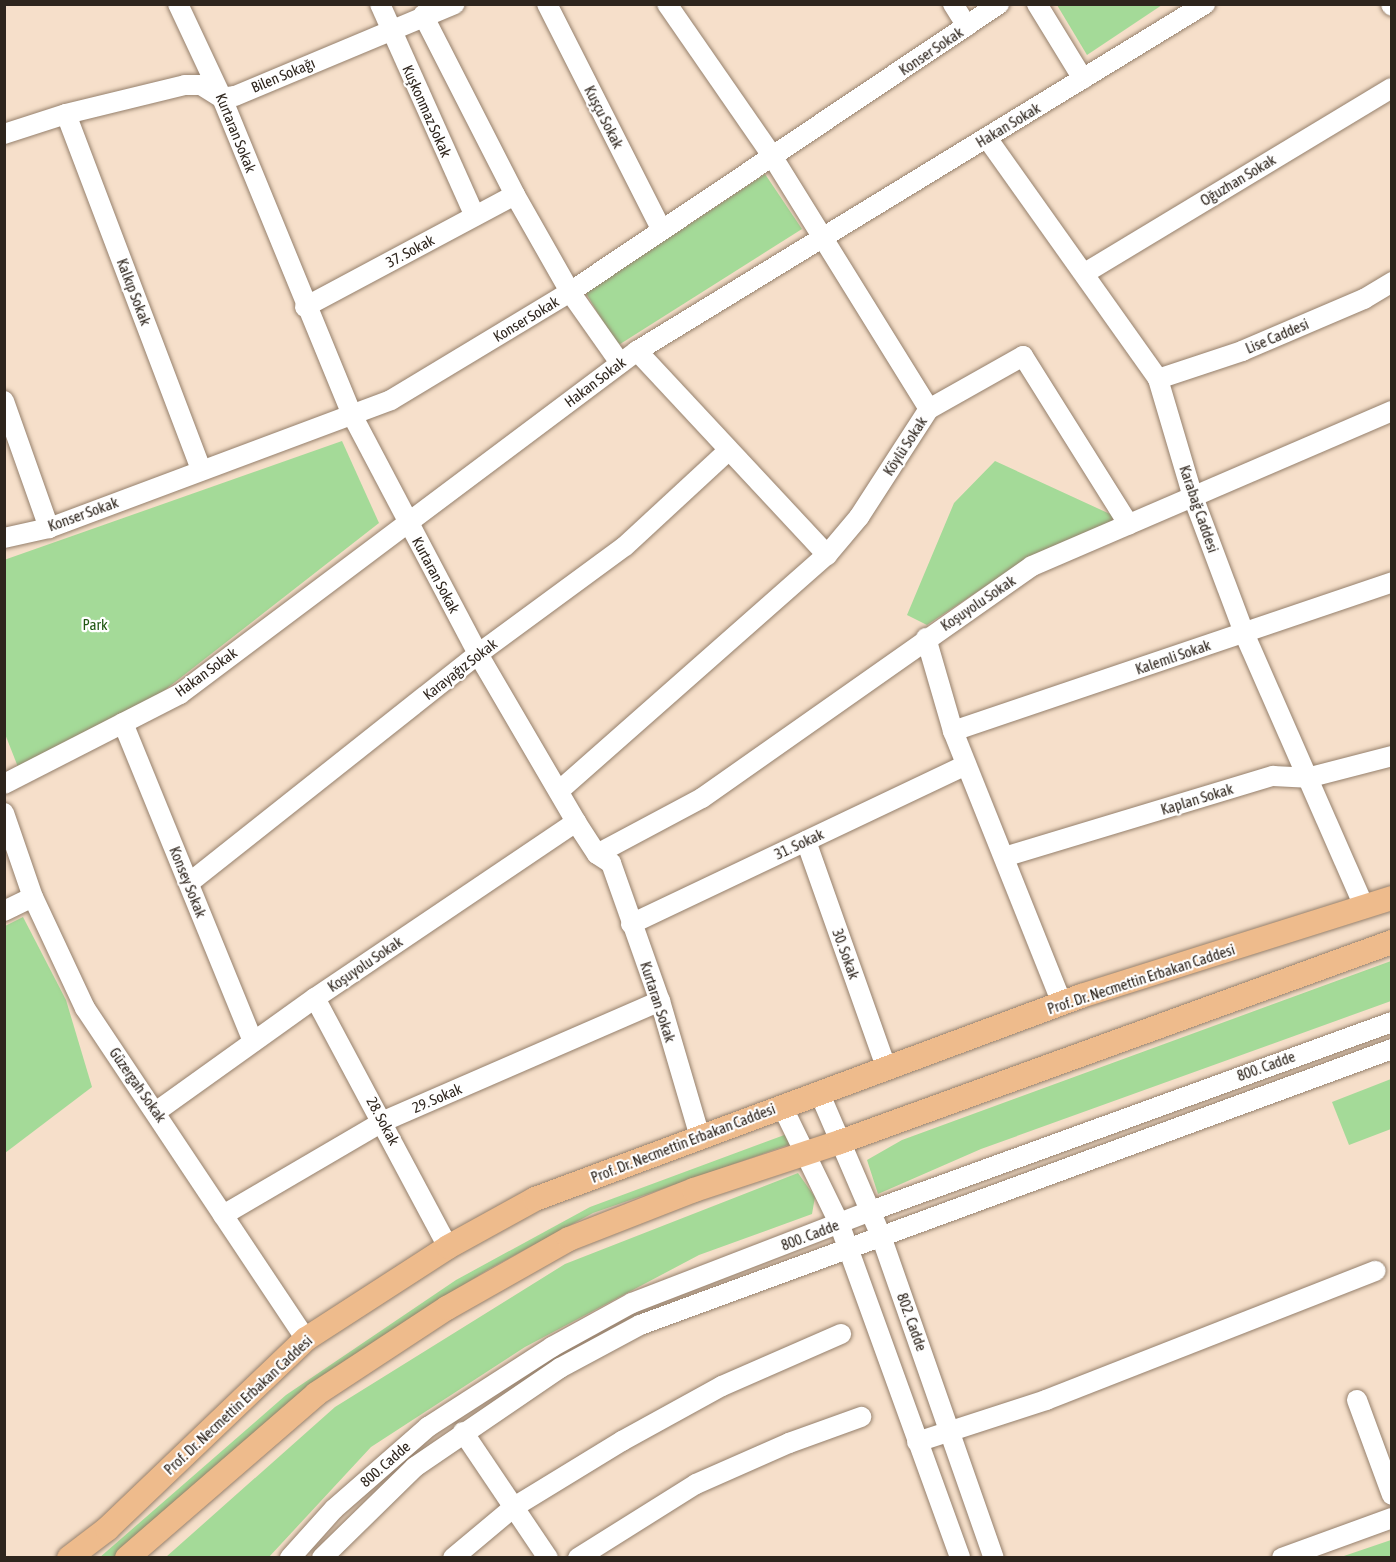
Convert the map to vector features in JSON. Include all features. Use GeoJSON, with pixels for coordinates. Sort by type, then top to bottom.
{"type":"FeatureCollection","features":[{"type":"Feature","properties":{"kind":"main road","name":"Prof. Dr. Necmettin Erbakan Caddesi"},"geometry":{"type":"LineString","coordinates":[[69,1557],[107,1529],[306,1339],[448,1247],[535,1199],[886,1066],[1062,1003],[1392,898]]}},
{"type":"Feature","properties":{"kind":"main road"},"geometry":{"type":"LineString","coordinates":[[127,1557],[316,1394],[447,1308],[569,1239],[694,1190],[840,1142],[1392,942]]}},
{"type":"Feature","properties":{"kind":"street","name":"Kurtaran Sokak"},"geometry":{"type":"LineString","coordinates":[[178,4],[222,98],[305,307],[351,413],[478,654],[560,790],[576,822],[597,854],[611,863],[660,1001],[700,1137]]}},
{"type":"Feature","properties":{"kind":"street","name":"Kuşkonmaz Sokak"},"geometry":{"type":"LineString","coordinates":[[380,4],[475,216]]}},
{"type":"Feature","properties":{"kind":"street","name":"Bilen Sokağı"},"geometry":{"type":"LineString","coordinates":[[222,98],[235,96],[390,28],[455,4]]}},
{"type":"Feature","properties":{"kind":"street","name":"Kuşçu Sokak"},"geometry":{"type":"LineString","coordinates":[[547,4],[662,229]]}},
{"type":"Feature","properties":{"kind":"street","name":"Köylü Sokak"},"geometry":{"type":"LineString","coordinates":[[560,790],[827,555],[859,517],[929,409],[773,157],[667,4]]}},
{"type":"Feature","properties":{"kind":"street"},"geometry":{"type":"LineString","coordinates":[[953,4],[967,27]]}},
{"type":"Feature","properties":{"kind":"street","name":"Konser Sokak"},"geometry":{"type":"LineString","coordinates":[[4,538],[49,528],[351,413],[391,400],[570,292],[999,4]]}},
{"type":"Feature","properties":{"kind":"street"},"geometry":{"type":"LineString","coordinates":[[1037,4],[1083,79]]}},
{"type":"Feature","properties":{"kind":"street","name":"Hakan Sokak"},"geometry":{"type":"LineString","coordinates":[[4,784],[180,694],[407,521],[637,351],[823,235],[1083,79],[1180,11],[1205,4]]}},
{"type":"Feature","properties":{"kind":"street"},"geometry":{"type":"LineString","coordinates":[[423,15],[515,195],[570,292],[620,363]]}},
{"type":"Feature","properties":{"kind":"street"},"geometry":{"type":"LineString","coordinates":[[4,134],[66,114],[185,85],[201,85],[222,98]]}},
{"type":"Feature","properties":{"kind":"street","name":"Oğuzhan Sokak"},"geometry":{"type":"LineString","coordinates":[[1085,273],[1392,88]]}},
{"type":"Feature","properties":{"kind":"street","name":"Kalkıp Sokak"},"geometry":{"type":"LineString","coordinates":[[66,114],[201,470]]}},
{"type":"Feature","properties":{"kind":"street","name":"Karabağ Caddesi"},"geometry":{"type":"LineString","coordinates":[[987,138],[1085,273],[1158,379],[1193,497],[1244,633],[1365,908]]}},
{"type":"Feature","properties":{"kind":"street","name":"37. Sokak"},"geometry":{"type":"LineString","coordinates":[[305,307],[515,195]]}},
{"type":"Feature","properties":{"kind":"street","name":"Lise Caddesi"},"geometry":{"type":"LineString","coordinates":[[1158,379],[1242,351],[1364,299],[1392,282]]}},
{"type":"Feature","properties":{"kind":"street"},"geometry":{"type":"LineString","coordinates":[[637,351],[727,452],[827,555]]}},
{"type":"Feature","properties":{"kind":"street"},"geometry":{"type":"LineString","coordinates":[[929,409],[1023,356],[1129,525]]}},
{"type":"Feature","properties":{"kind":"street"},"geometry":{"type":"LineString","coordinates":[[4,401],[49,528]]}},
{"type":"Feature","properties":{"kind":"street","name":"Koşuyolu Sokak"},"geometry":{"type":"LineString","coordinates":[[597,854],[702,798],[926,638],[1032,566],[1392,411]]}},
{"type":"Feature","properties":{"kind":"street","name":"Karayağız Sokak"},"geometry":{"type":"LineString","coordinates":[[189,883],[478,654],[625,546],[727,452]]}},
{"type":"Feature","properties":{"kind":"street","name":"Kalemli Sokak"},"geometry":{"type":"LineString","coordinates":[[953,731],[1392,582]]}},
{"type":"Feature","properties":{"kind":"street"},"geometry":{"type":"LineString","coordinates":[[926,638],[953,731],[1062,1003]]}},
{"type":"Feature","properties":{"kind":"street","name":"Konsey Sokak"},"geometry":{"type":"LineString","coordinates":[[123,723],[253,1042]]}},
{"type":"Feature","properties":{"kind":"street","name":"Kaplan Sokak"},"geometry":{"type":"LineString","coordinates":[[1004,857],[1273,776],[1307,778],[1392,756]]}},
{"type":"Feature","properties":{"kind":"street","name":"31. Sokak"},"geometry":{"type":"LineString","coordinates":[[631,924],[966,765]]}},
{"type":"Feature","properties":{"kind":"street","name":"Güzergah Sokak"},"geometry":{"type":"LineString","coordinates":[[4,813],[33,897],[85,1008],[157,1111],[306,1339]]}},
{"type":"Feature","properties":{"kind":"street","name":"Koşuyolu Sokak"},"geometry":{"type":"LineString","coordinates":[[157,1111],[315,998],[576,822]]}},
{"type":"Feature","properties":{"kind":"street","name":"30. Sokak"},"geometry":{"type":"LineString","coordinates":[[806,841],[886,1066]]}},
{"type":"Feature","properties":{"kind":"street"},"geometry":{"type":"LineString","coordinates":[[4,911],[33,897]]}},
{"type":"Feature","properties":{"kind":"street","name":"28. Sokak"},"geometry":{"type":"LineString","coordinates":[[315,998],[384,1121],[448,1247]]}},
{"type":"Feature","properties":{"kind":"street","name":"29. Sokak"},"geometry":{"type":"LineString","coordinates":[[223,1215],[384,1121],[660,1001]]}},
{"type":"Feature","properties":{"kind":"street","name":"800. Cadde"},"geometry":{"type":"LineString","coordinates":[[290,1557],[334,1509],[428,1427],[552,1347],[632,1303],[868,1212],[1392,1022]]}},
{"type":"Feature","properties":{"kind":"street","name":"800. Cadde"},"geometry":{"type":"LineString","coordinates":[[322,1557],[415,1467],[560,1368],[640,1325],[846,1247],[1392,1049]]}},
{"type":"Feature","properties":{"kind":"street","name":"802. Cadde"},"geometry":{"type":"LineString","coordinates":[[819,1092],[868,1212],[881,1236],[994,1557]]}},
{"type":"Feature","properties":{"kind":"street"},"geometry":{"type":"LineString","coordinates":[[782,1106],[802,1154],[839,1223],[960,1557]]}},
{"type":"Feature","properties":{"kind":"street"},"geometry":{"type":"LineString","coordinates":[[917,1442],[1046,1400],[1376,1271]]}},
{"type":"Feature","properties":{"kind":"street"},"geometry":{"type":"LineString","coordinates":[[453,1557],[514,1507],[722,1386],[841,1334]]}},
{"type":"Feature","properties":{"kind":"street"},"geometry":{"type":"LineString","coordinates":[[1357,1400],[1392,1495]]}},
{"type":"Feature","properties":{"kind":"street"},"geometry":{"type":"LineString","coordinates":[[578,1557],[635,1519],[713,1476],[861,1417]]}},
{"type":"Feature","properties":{"kind":"street"},"geometry":{"type":"LineString","coordinates":[[464,1432],[548,1557]]}},
{"type":"Feature","properties":{"kind":"street"},"geometry":{"type":"LineString","coordinates":[[1287,1557],[1392,1518]]}},
{"type":"Feature","properties":{"kind":"green space"},"geometry":{"type":"Polygon","coordinates":[[[1057,5],[1162,5],[1087,55],[1057,5]]]}},
{"type":"Feature","properties":{"kind":"green space"},"geometry":{"type":"Polygon","coordinates":[[[765,174],[802,229],[617,346],[586,293],[765,174]]]}},
{"type":"Feature","properties":{"kind":"green space","name":"Park"},"geometry":{"type":"Polygon","coordinates":[[[342,441],[379,523],[161,693],[18,767],[5,734],[4,560],[342,441]]]}},
{"type":"Feature","properties":{"kind":"green space"},"geometry":{"type":"Polygon","coordinates":[[[995,461],[1123,520],[1025,560],[927,625],[907,615],[954,503],[995,461]]]}},
{"type":"Feature","properties":{"kind":"green space"},"geometry":{"type":"Polygon","coordinates":[[[23,917],[66,1000],[92,1087],[5,1153],[5,926],[23,917]]]}},
{"type":"Feature","properties":{"kind":"green space"},"geometry":{"type":"Polygon","coordinates":[[[1391,961],[1391,1001],[981,1149],[878,1194],[867,1160],[902,1140],[1391,961]]]}},
{"type":"Feature","properties":{"kind":"green space"},"geometry":{"type":"Polygon","coordinates":[[[1391,1079],[1391,1129],[1349,1145],[1332,1102],[1391,1079]]]}},
{"type":"Feature","properties":{"kind":"green space"},"geometry":{"type":"Polygon","coordinates":[[[787,1134],[791,1144],[593,1213],[489,1269],[412,1317],[114,1557],[99,1558],[286,1395],[456,1280],[590,1207],[787,1134]]]}},
{"type":"Feature","properties":{"kind":"green space"},"geometry":{"type":"Polygon","coordinates":[[[798,1173],[815,1197],[812,1214],[699,1255],[525,1347],[371,1447],[269,1557],[166,1557],[335,1407],[565,1264],[798,1173]]]}},
{"type":"Feature","properties":{"kind":"green space"},"geometry":{"type":"Polygon","coordinates":[[[1391,1540],[1391,1557],[1341,1557],[1391,1540]]]}}]}
